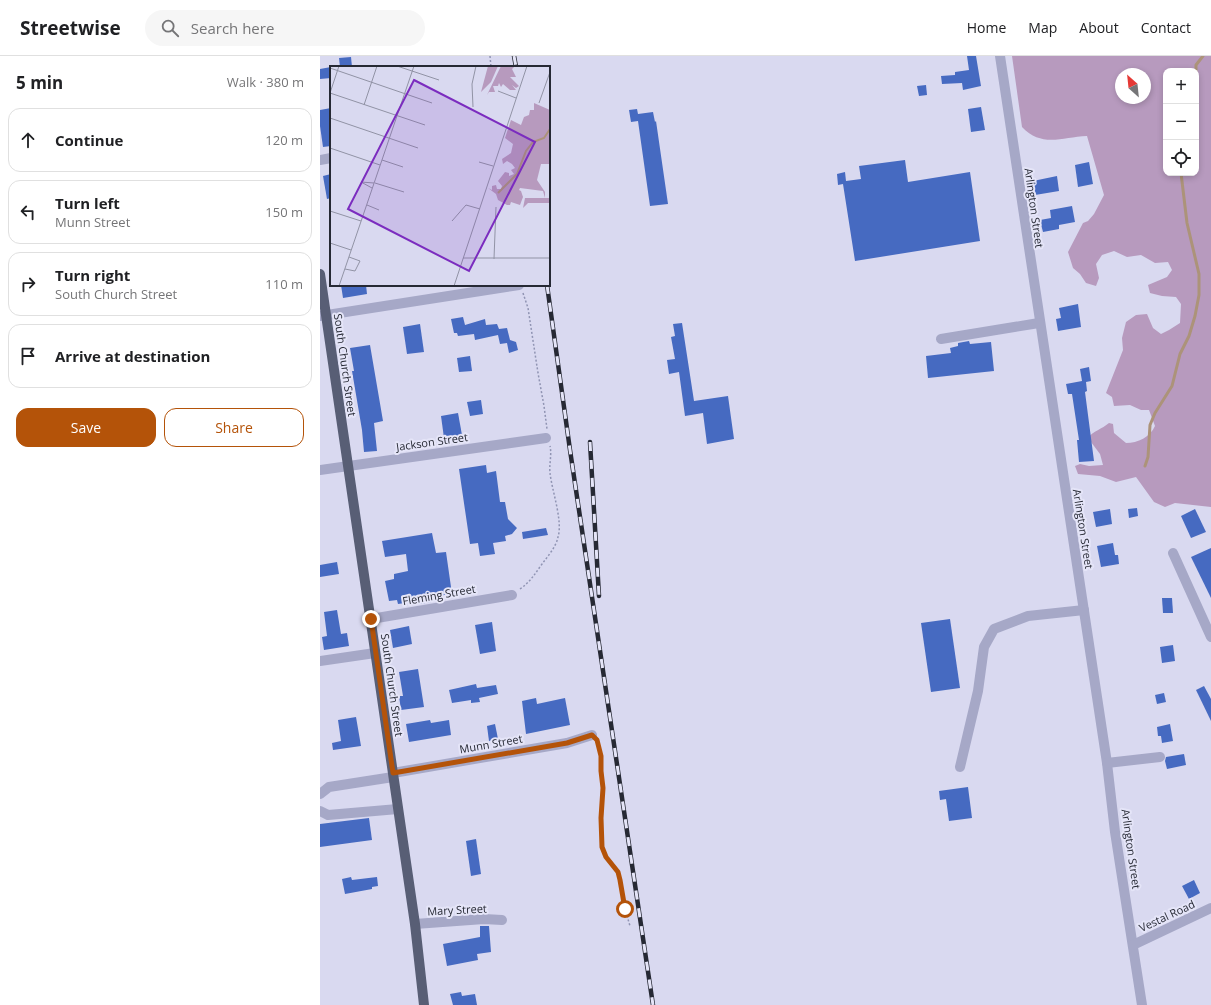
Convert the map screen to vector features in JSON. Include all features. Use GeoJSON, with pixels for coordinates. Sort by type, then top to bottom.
{"type":"FeatureCollection","features":[{"type":"Feature","properties":{"kind":"main road","name":"South Church Street"},"geometry":{"type":"LineString","coordinates":[[320,274],[323,316],[371,619],[415,924],[424,1005]]}},
{"type":"Feature","properties":{"kind":"street","name":"Arlington Street"},"geometry":{"type":"LineString","coordinates":[[1000,56],[1142,1005]]}},
{"type":"Feature","properties":{"kind":"street"},"geometry":{"type":"LineString","coordinates":[[320,160],[330,158]]}},
{"type":"Feature","properties":{"kind":"street"},"geometry":{"type":"LineString","coordinates":[[323,316],[518,286]]}},
{"type":"Feature","properties":{"kind":"street"},"geometry":{"type":"LineString","coordinates":[[940,339],[1040,323]]}},
{"type":"Feature","properties":{"kind":"street","name":"Jackson Street"},"geometry":{"type":"LineString","coordinates":[[320,470],[546,438]]}},
{"type":"Feature","properties":{"kind":"street"},"geometry":{"type":"LineString","coordinates":[[1173,553],[1211,637]]}},
{"type":"Feature","properties":{"kind":"street","name":"Fleming Street"},"geometry":{"type":"LineString","coordinates":[[371,619],[512,595]]}},
{"type":"Feature","properties":{"kind":"street"},"geometry":{"type":"LineString","coordinates":[[960,767],[978,691],[984,647],[994,629],[1028,616],[1084,610]]}},
{"type":"Feature","properties":{"kind":"street"},"geometry":{"type":"LineString","coordinates":[[320,661],[375,653]]}},
{"type":"Feature","properties":{"kind":"street","name":"Munn Street"},"geometry":{"type":"LineString","coordinates":[[320,794],[330,787],[567,743],[592,735]]}},
{"type":"Feature","properties":{"kind":"street"},"geometry":{"type":"LineString","coordinates":[[1107,763],[1160,757]]}},
{"type":"Feature","properties":{"kind":"street"},"geometry":{"type":"LineString","coordinates":[[320,811],[328,815],[398,809]]}},
{"type":"Feature","properties":{"kind":"street","name":"Vestal Road"},"geometry":{"type":"LineString","coordinates":[[1133,945],[1211,908]]}},
{"type":"Feature","properties":{"kind":"street","name":"Mary Street"},"geometry":{"type":"LineString","coordinates":[[415,924],[484,919],[502,920]]}},
{"type":"Feature","properties":{"kind":"path"},"geometry":{"type":"LineString","coordinates":[[490,56],[492,66]]}},
{"type":"Feature","properties":{"kind":"path"},"geometry":{"type":"LineString","coordinates":[[592,735],[597,740],[601,756],[603,788],[601,818],[602,847],[606,857],[618,872],[630,926]]}},
{"type":"Feature","properties":{"kind":"shaded area"},"geometry":{"type":"Polygon","coordinates":[[[1012,56],[1211,56],[1211,507],[1175,503],[1165,507],[1154,502],[1136,477],[1116,482],[1100,476],[1078,474],[1075,466],[1080,464],[1089,466],[1103,465],[1100,454],[1088,438],[1109,423],[1113,424],[1114,433],[1126,443],[1143,439],[1153,430],[1155,426],[1149,410],[1141,410],[1130,405],[1114,406],[1112,397],[1106,393],[1123,350],[1122,338],[1126,322],[1136,315],[1147,314],[1153,328],[1161,334],[1180,323],[1181,304],[1176,297],[1150,293],[1148,285],[1167,277],[1172,270],[1168,262],[1155,263],[1141,255],[1127,257],[1114,251],[1102,255],[1096,264],[1099,278],[1096,286],[1086,283],[1080,274],[1073,268],[1068,252],[1083,223],[1088,221],[1094,214],[1104,195],[1087,136],[1053,140],[1037,137],[1022,127],[1012,56]]]}},
{"type":"Feature","properties":{"kind":"building"},"geometry":{"type":"Polygon","coordinates":[[[967,56],[976,56],[981,86],[963,90],[962,83],[942,84],[941,76],[955,75],[955,72],[969,70],[967,56]]]}},
{"type":"Feature","properties":{"kind":"building"},"geometry":{"type":"Polygon","coordinates":[[[351,57],[352,66],[340,66],[339,58],[351,57]]]}},
{"type":"Feature","properties":{"kind":"building"},"geometry":{"type":"Polygon","coordinates":[[[330,67],[330,78],[320,79],[320,69],[330,67]]]}},
{"type":"Feature","properties":{"kind":"building"},"geometry":{"type":"Polygon","coordinates":[[[926,85],[927,95],[919,96],[917,86],[926,85]]]}},
{"type":"Feature","properties":{"kind":"building"},"geometry":{"type":"Polygon","coordinates":[[[981,107],[985,130],[971,132],[968,109],[981,107]]]}},
{"type":"Feature","properties":{"kind":"building"},"geometry":{"type":"Polygon","coordinates":[[[330,108],[330,146],[323,147],[320,126],[320,110],[330,108]]]}},
{"type":"Feature","properties":{"kind":"building"},"geometry":{"type":"Polygon","coordinates":[[[637,109],[638,114],[653,112],[655,122],[656,121],[668,204],[650,206],[638,121],[631,122],[629,110],[637,109]]]}},
{"type":"Feature","properties":{"kind":"building"},"geometry":{"type":"Polygon","coordinates":[[[905,160],[908,182],[970,172],[980,241],[855,261],[843,184],[838,185],[837,174],[845,172],[846,181],[861,179],[859,166],[905,160]]]}},
{"type":"Feature","properties":{"kind":"building"},"geometry":{"type":"Polygon","coordinates":[[[1089,162],[1093,184],[1078,187],[1075,165],[1089,162]]]}},
{"type":"Feature","properties":{"kind":"building"},"geometry":{"type":"Polygon","coordinates":[[[330,174],[330,198],[327,199],[323,176],[330,174]]]}},
{"type":"Feature","properties":{"kind":"building"},"geometry":{"type":"Polygon","coordinates":[[[1057,176],[1059,191],[1035,195],[1033,181],[1057,176]]]}},
{"type":"Feature","properties":{"kind":"building"},"geometry":{"type":"Polygon","coordinates":[[[1072,206],[1075,222],[1059,225],[1059,229],[1043,232],[1040,220],[1051,218],[1050,210],[1072,206]]]}},
{"type":"Feature","properties":{"kind":"building"},"geometry":{"type":"Polygon","coordinates":[[[341,286],[366,286],[367,294],[343,298],[341,286]]]}},
{"type":"Feature","properties":{"kind":"building"},"geometry":{"type":"Polygon","coordinates":[[[1078,304],[1081,327],[1058,331],[1056,319],[1061,318],[1059,308],[1078,304]]]}},
{"type":"Feature","properties":{"kind":"building"},"geometry":{"type":"Polygon","coordinates":[[[463,317],[465,325],[485,319],[486,325],[497,324],[499,329],[507,328],[510,340],[516,342],[518,350],[509,353],[507,343],[500,344],[498,335],[475,340],[474,334],[458,336],[457,333],[454,333],[451,319],[463,317]]]}},
{"type":"Feature","properties":{"kind":"building"},"geometry":{"type":"Polygon","coordinates":[[[682,323],[694,401],[728,396],[734,439],[707,444],[703,413],[685,416],[679,372],[669,374],[667,360],[675,359],[671,337],[675,336],[673,324],[682,323]]]}},
{"type":"Feature","properties":{"kind":"building"},"geometry":{"type":"Polygon","coordinates":[[[420,324],[424,352],[407,354],[403,327],[420,324]]]}},
{"type":"Feature","properties":{"kind":"building"},"geometry":{"type":"Polygon","coordinates":[[[969,341],[970,344],[991,342],[994,371],[928,378],[926,356],[951,353],[950,348],[958,346],[958,343],[969,341]]]}},
{"type":"Feature","properties":{"kind":"building"},"geometry":{"type":"Polygon","coordinates":[[[370,345],[383,421],[374,423],[377,451],[364,452],[350,348],[370,345]]]}},
{"type":"Feature","properties":{"kind":"building"},"geometry":{"type":"Polygon","coordinates":[[[470,356],[472,371],[459,372],[457,358],[470,356]]]}},
{"type":"Feature","properties":{"kind":"building"},"geometry":{"type":"Polygon","coordinates":[[[1089,367],[1091,381],[1086,382],[1087,391],[1085,392],[1094,461],[1079,462],[1077,440],[1079,440],[1072,394],[1068,394],[1066,384],[1082,381],[1080,369],[1089,367]]]}},
{"type":"Feature","properties":{"kind":"building"},"geometry":{"type":"Polygon","coordinates":[[[481,400],[483,414],[470,416],[467,402],[481,400]]]}},
{"type":"Feature","properties":{"kind":"building"},"geometry":{"type":"Polygon","coordinates":[[[458,413],[462,435],[444,438],[441,416],[458,413]]]}},
{"type":"Feature","properties":{"kind":"building"},"geometry":{"type":"Polygon","coordinates":[[[486,465],[487,473],[496,471],[500,502],[505,502],[508,519],[517,528],[512,534],[505,536],[506,541],[493,543],[495,554],[480,556],[478,543],[470,544],[459,469],[486,465]]]}},
{"type":"Feature","properties":{"kind":"building"},"geometry":{"type":"Polygon","coordinates":[[[1137,508],[1138,516],[1129,518],[1128,509],[1137,508]]]}},
{"type":"Feature","properties":{"kind":"building"},"geometry":{"type":"Polygon","coordinates":[[[1110,509],[1112,524],[1096,527],[1093,512],[1110,509]]]}},
{"type":"Feature","properties":{"kind":"building"},"geometry":{"type":"Polygon","coordinates":[[[1195,509],[1206,532],[1191,538],[1181,516],[1195,509]]]}},
{"type":"Feature","properties":{"kind":"building"},"geometry":{"type":"Polygon","coordinates":[[[546,528],[548,535],[523,539],[522,532],[546,528]]]}},
{"type":"Feature","properties":{"kind":"building"},"geometry":{"type":"Polygon","coordinates":[[[432,533],[436,553],[446,552],[452,594],[430,597],[431,602],[420,604],[419,601],[398,604],[397,600],[389,601],[385,581],[394,579],[394,574],[408,571],[406,554],[385,557],[382,541],[432,533]]]}},
{"type":"Feature","properties":{"kind":"building"},"geometry":{"type":"Polygon","coordinates":[[[1113,543],[1115,555],[1118,555],[1119,564],[1101,567],[1097,546],[1113,543]]]}},
{"type":"Feature","properties":{"kind":"building"},"geometry":{"type":"Polygon","coordinates":[[[1211,548],[1211,598],[1191,557],[1211,548]]]}},
{"type":"Feature","properties":{"kind":"building"},"geometry":{"type":"Polygon","coordinates":[[[337,562],[339,574],[320,577],[320,565],[337,562]]]}},
{"type":"Feature","properties":{"kind":"building"},"geometry":{"type":"Polygon","coordinates":[[[1162,598],[1172,598],[1173,613],[1163,613],[1162,598]]]}},
{"type":"Feature","properties":{"kind":"building"},"geometry":{"type":"Polygon","coordinates":[[[337,610],[341,634],[347,633],[349,646],[324,650],[322,637],[327,636],[324,612],[337,610]]]}},
{"type":"Feature","properties":{"kind":"building"},"geometry":{"type":"Polygon","coordinates":[[[950,619],[960,688],[931,692],[921,623],[950,619]]]}},
{"type":"Feature","properties":{"kind":"building"},"geometry":{"type":"Polygon","coordinates":[[[492,622],[496,651],[480,654],[475,625],[492,622]]]}},
{"type":"Feature","properties":{"kind":"building"},"geometry":{"type":"Polygon","coordinates":[[[409,626],[412,644],[393,648],[390,630],[409,626]]]}},
{"type":"Feature","properties":{"kind":"building"},"geometry":{"type":"Polygon","coordinates":[[[1173,645],[1175,661],[1162,663],[1160,647],[1173,645]]]}},
{"type":"Feature","properties":{"kind":"building"},"geometry":{"type":"Polygon","coordinates":[[[418,669],[424,707],[401,710],[399,696],[403,696],[399,672],[418,669]]]}},
{"type":"Feature","properties":{"kind":"building"},"geometry":{"type":"Polygon","coordinates":[[[476,684],[477,688],[496,685],[498,694],[479,698],[480,702],[471,703],[471,700],[452,703],[449,690],[476,684]]]}},
{"type":"Feature","properties":{"kind":"building"},"geometry":{"type":"Polygon","coordinates":[[[1204,686],[1211,699],[1211,721],[1196,690],[1204,686]]]}},
{"type":"Feature","properties":{"kind":"building"},"geometry":{"type":"Polygon","coordinates":[[[1164,693],[1166,702],[1157,704],[1155,695],[1164,693]]]}},
{"type":"Feature","properties":{"kind":"building"},"geometry":{"type":"Polygon","coordinates":[[[536,698],[537,704],[565,698],[570,725],[526,734],[522,701],[536,698]]]}},
{"type":"Feature","properties":{"kind":"building"},"geometry":{"type":"Polygon","coordinates":[[[356,717],[361,746],[333,750],[332,743],[341,741],[338,720],[356,717]]]}},
{"type":"Feature","properties":{"kind":"building"},"geometry":{"type":"Polygon","coordinates":[[[430,720],[431,723],[449,720],[451,735],[409,742],[406,724],[430,720]]]}},
{"type":"Feature","properties":{"kind":"building"},"geometry":{"type":"Polygon","coordinates":[[[495,724],[498,739],[489,741],[487,726],[495,724]]]}},
{"type":"Feature","properties":{"kind":"building"},"geometry":{"type":"Polygon","coordinates":[[[1170,724],[1173,741],[1162,743],[1161,736],[1158,736],[1157,727],[1170,724]]]}},
{"type":"Feature","properties":{"kind":"building"},"geometry":{"type":"Polygon","coordinates":[[[1184,754],[1186,765],[1167,769],[1165,761],[1166,757],[1184,754]]]}},
{"type":"Feature","properties":{"kind":"building"},"geometry":{"type":"Polygon","coordinates":[[[968,787],[972,818],[949,821],[946,799],[940,800],[939,791],[968,787]]]}},
{"type":"Feature","properties":{"kind":"building"},"geometry":{"type":"Polygon","coordinates":[[[369,818],[372,840],[320,847],[320,824],[369,818]]]}},
{"type":"Feature","properties":{"kind":"building"},"geometry":{"type":"Polygon","coordinates":[[[476,839],[481,874],[471,876],[466,841],[476,839]]]}},
{"type":"Feature","properties":{"kind":"building"},"geometry":{"type":"Polygon","coordinates":[[[351,877],[352,880],[377,877],[378,886],[372,887],[372,889],[345,894],[342,879],[351,877]]]}},
{"type":"Feature","properties":{"kind":"building"},"geometry":{"type":"Polygon","coordinates":[[[1194,880],[1200,893],[1189,899],[1182,886],[1194,880]]]}},
{"type":"Feature","properties":{"kind":"building"},"geometry":{"type":"Polygon","coordinates":[[[480,926],[489,926],[491,952],[477,954],[478,960],[447,966],[443,944],[480,937],[480,926]]]}},
{"type":"Feature","properties":{"kind":"building"},"geometry":{"type":"Polygon","coordinates":[[[461,992],[462,996],[475,994],[477,1005],[453,1005],[450,994],[461,992]]]}},
{"type":"Feature","properties":{"kind":"waterway"},"geometry":{"type":"LineString","coordinates":[[1196,68],[1196,65],[1203,56]]}},
{"type":"Feature","properties":{"kind":"waterway"},"geometry":{"type":"LineString","coordinates":[[1145,466],[1148,457],[1150,425],[1155,413],[1172,386],[1180,354],[1189,336],[1195,316],[1199,295],[1199,274],[1187,223],[1181,176]]}},
{"type":"Feature","properties":{"kind":"railway"},"geometry":{"type":"LineString","coordinates":[[514,56],[516,66]]}},
{"type":"Feature","properties":{"kind":"railway"},"geometry":{"type":"LineString","coordinates":[[547,286],[570,450],[653,1005]]}},
{"type":"Feature","properties":{"kind":"railway"},"geometry":{"type":"LineString","coordinates":[[590,442],[599,596]]}},
{"type":"Feature","properties":{"kind":"route"},"geometry":{"type":"LineString","coordinates":[[371,619],[393,773],[567,743],[592,735],[597,740],[601,756],[603,788],[601,818],[602,847],[606,857],[618,872],[625,909]]}}]}
